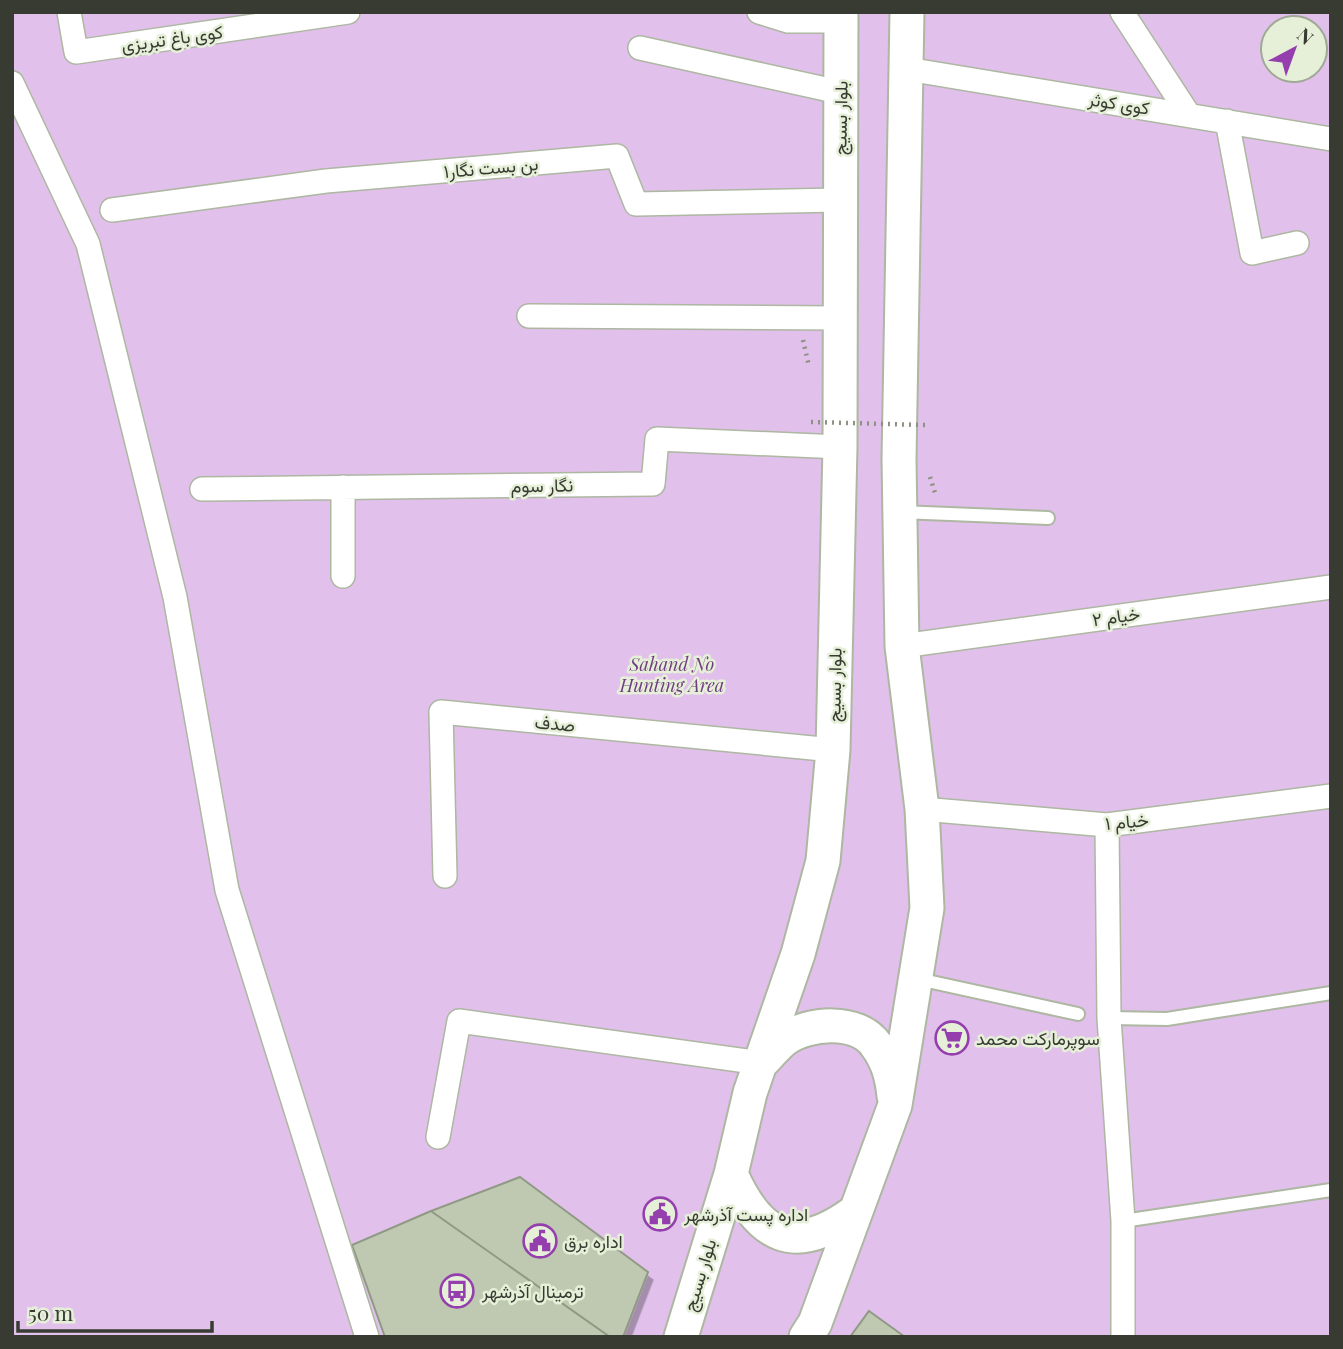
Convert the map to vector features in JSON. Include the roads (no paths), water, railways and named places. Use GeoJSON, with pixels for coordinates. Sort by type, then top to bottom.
{"type":"FeatureCollection","features":[{"type":"Feature","properties":{"kind":"main road"},"geometry":{"type":"LineString","coordinates":[[806,1337],[815,1322],[895,1105],[918,979],[927,908],[922,809],[902,646],[900,512],[907,12]]}},
{"type":"Feature","properties":{"kind":"main road","name":"بلوار بسیج"},"geometry":{"type":"LineString","coordinates":[[681,1337],[731,1174],[738,1133],[798,954],[823,861],[833,750],[840,447],[841,17]]}},
{"type":"Feature","properties":{"kind":"main road"},"geometry":{"type":"LineString","coordinates":[[761,1063],[785,1039],[809,1028],[841,1025],[874,1042],[891,1073],[895,1105]]}},
{"type":"Feature","properties":{"kind":"main road"},"geometry":{"type":"LineString","coordinates":[[731,1174],[754,1216],[775,1231],[796,1238],[818,1235],[853,1213]]}},
{"type":"Feature","properties":{"kind":"street","name":"کوی باغ تبریزی"},"geometry":{"type":"LineString","coordinates":[[69,12],[76,52],[348,12]]}},
{"type":"Feature","properties":{"kind":"street"},"geometry":{"type":"LineString","coordinates":[[759,12],[788,21],[841,17]]}},
{"type":"Feature","properties":{"kind":"street"},"geometry":{"type":"LineString","coordinates":[[1122,12],[1189,115]]}},
{"type":"Feature","properties":{"kind":"street"},"geometry":{"type":"LineString","coordinates":[[640,48],[839,92]]}},
{"type":"Feature","properties":{"kind":"street","name":"کوی کوثر"},"geometry":{"type":"LineString","coordinates":[[907,69],[1331,139]]}},
{"type":"Feature","properties":{"kind":"street"},"geometry":{"type":"LineString","coordinates":[[12,83],[88,244],[175,597],[228,890],[367,1337]]}},
{"type":"Feature","properties":{"kind":"street"},"geometry":{"type":"LineString","coordinates":[[1227,121],[1252,253],[1297,243]]}},
{"type":"Feature","properties":{"kind":"street","name":"بن بست نگار۱"},"geometry":{"type":"LineString","coordinates":[[112,211],[326,181],[617,156],[636,204],[839,200]]}},
{"type":"Feature","properties":{"kind":"street"},"geometry":{"type":"LineString","coordinates":[[529,316],[840,318]]}},
{"type":"Feature","properties":{"kind":"street","name":"نگار سوم"},"geometry":{"type":"LineString","coordinates":[[202,489],[653,484],[657,439],[840,447]]}},
{"type":"Feature","properties":{"kind":"street"},"geometry":{"type":"LineString","coordinates":[[343,487],[343,576]]}},
{"type":"Feature","properties":{"kind":"street","name":"خیام ۲"},"geometry":{"type":"LineString","coordinates":[[902,646],[1331,587]]}},
{"type":"Feature","properties":{"kind":"street","name":"صدف"},"geometry":{"type":"LineString","coordinates":[[445,876],[441,712],[833,750]]}},
{"type":"Feature","properties":{"kind":"street","name":"خیام ۱"},"geometry":{"type":"LineString","coordinates":[[922,809],[1107,825],[1331,796]]}},
{"type":"Feature","properties":{"kind":"street"},"geometry":{"type":"LineString","coordinates":[[1107,825],[1109,1018],[1124,1221],[1123,1337]]}},
{"type":"Feature","properties":{"kind":"street"},"geometry":{"type":"LineString","coordinates":[[438,1137],[459,1021],[761,1063]]}},
{"type":"Feature","properties":{"kind":"lane"},"geometry":{"type":"LineString","coordinates":[[900,512],[1048,518]]}},
{"type":"Feature","properties":{"kind":"lane"},"geometry":{"type":"LineString","coordinates":[[918,979],[1078,1014]]}},
{"type":"Feature","properties":{"kind":"lane"},"geometry":{"type":"LineString","coordinates":[[1109,1018],[1167,1019],[1331,993]]}},
{"type":"Feature","properties":{"kind":"lane"},"geometry":{"type":"LineString","coordinates":[[1124,1221],[1331,1190]]}},
{"type":"Feature","properties":{"kind":"place","name":"سوپرمارکت محمد"},"geometry":{"type":"Point","coordinates":[952,1038]}},
{"type":"Feature","properties":{"kind":"place","name":"اداره پست آذرشهر"},"geometry":{"type":"Point","coordinates":[660,1214]}},
{"type":"Feature","properties":{"kind":"place","name":"اداره برق"},"geometry":{"type":"Point","coordinates":[540,1241]}},
{"type":"Feature","properties":{"kind":"place","name":"ترمینال آذرشهر"},"geometry":{"type":"Point","coordinates":[457,1291]}},
{"type":"Feature","properties":{"kind":"park label","name":"Sahand No Hunting Area"},"geometry":{"type":"Point","coordinates":[672,674]}}]}
